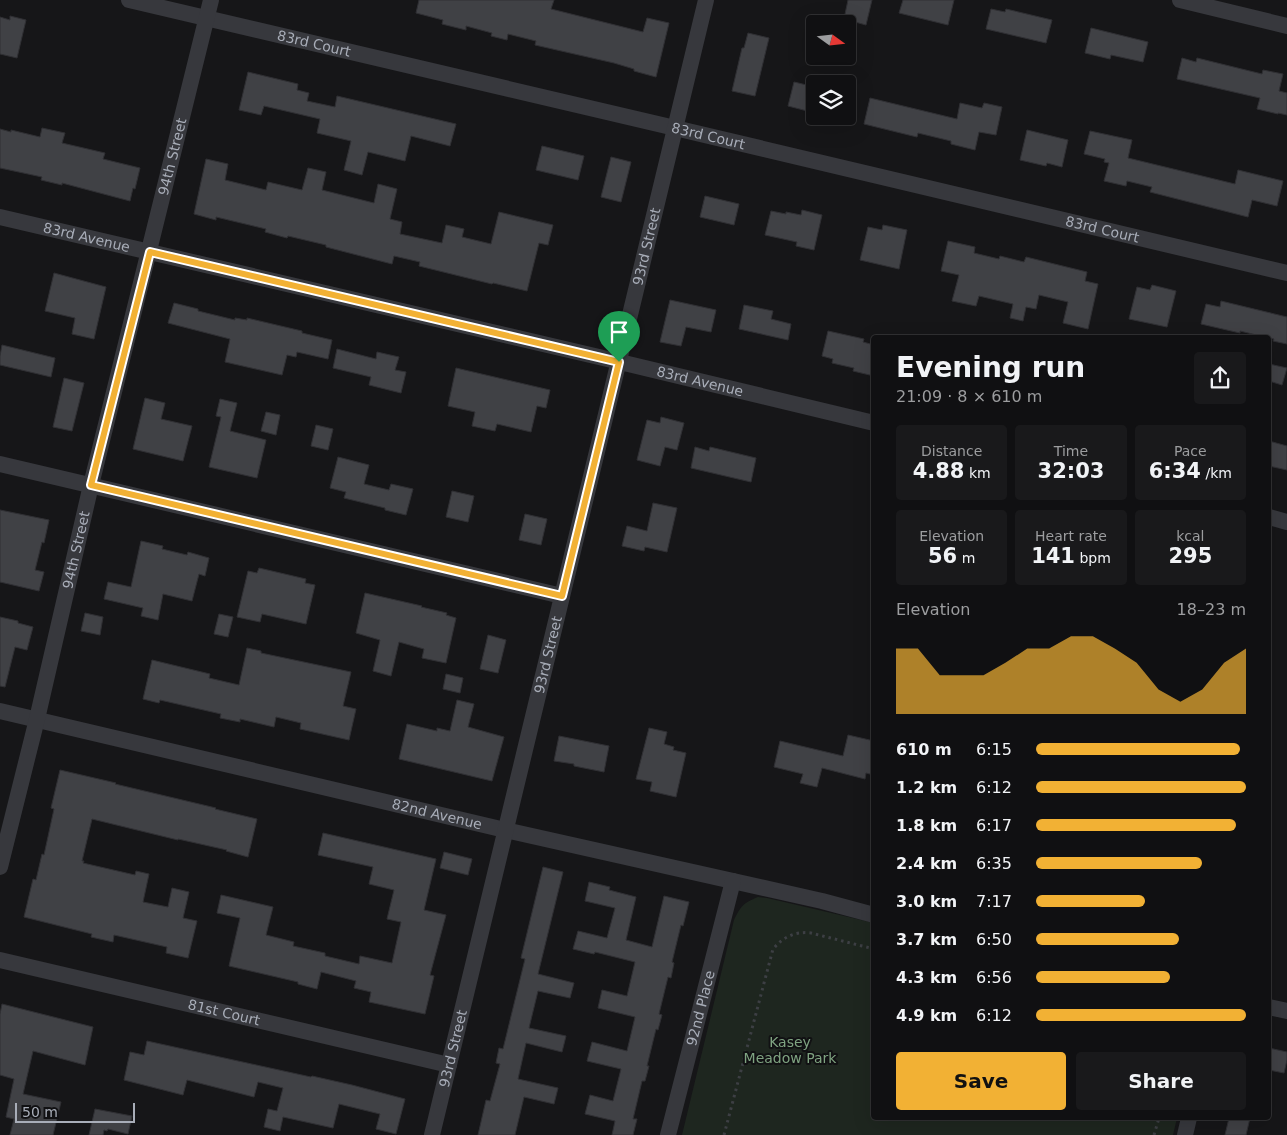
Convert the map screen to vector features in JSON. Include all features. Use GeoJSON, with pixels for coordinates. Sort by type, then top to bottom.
{"type":"FeatureCollection","features":[{"type":"Feature","properties":{"kind":"street","name":"83rd Court"},"geometry":{"type":"LineString","coordinates":[[129,0],[1287,273]]}},
{"type":"Feature","properties":{"kind":"street","name":"94th Street"},"geometry":{"type":"LineString","coordinates":[[0,867],[37,719],[91,485],[211,0]]}},
{"type":"Feature","properties":{"kind":"street","name":"93rd Street"},"geometry":{"type":"LineString","coordinates":[[432,1135],[706,0]]}},
{"type":"Feature","properties":{"kind":"street"},"geometry":{"type":"LineString","coordinates":[[1180,0],[1287,26]]}},
{"type":"Feature","properties":{"kind":"street","name":"83rd Avenue"},"geometry":{"type":"LineString","coordinates":[[0,217],[871,422]]}},
{"type":"Feature","properties":{"kind":"street"},"geometry":{"type":"LineString","coordinates":[[0,464],[562,596]]}},
{"type":"Feature","properties":{"kind":"street"},"geometry":{"type":"LineString","coordinates":[[1271,518],[1287,522]]}},
{"type":"Feature","properties":{"kind":"street","name":"82nd Avenue"},"geometry":{"type":"LineString","coordinates":[[0,711],[505,830],[822,901],[871,914]]}},
{"type":"Feature","properties":{"kind":"street","name":"92nd Place"},"geometry":{"type":"LineString","coordinates":[[668,1135],[733,881]]}},
{"type":"Feature","properties":{"kind":"street","name":"81st Court"},"geometry":{"type":"LineString","coordinates":[[0,960],[449,1065]]}},
{"type":"Feature","properties":{"kind":"street"},"geometry":{"type":"LineString","coordinates":[[1271,1008],[1287,1012]]}},
{"type":"Feature","properties":{"kind":"street"},"geometry":{"type":"LineString","coordinates":[[1185,1135],[1189,1120]]}},
{"type":"Feature","properties":{"kind":"path"},"geometry":{"type":"LineString","coordinates":[[724,1135],[773,949],[785,937],[802,932],[871,948]]}},
{"type":"Feature","properties":{"kind":"path"},"geometry":{"type":"LineString","coordinates":[[1154,1135],[1158,1120]]}},
{"type":"Feature","properties":{"kind":"green space","name":"Kasey Meadow Park"},"geometry":{"type":"Polygon","coordinates":[[[758,897],[767,898],[871,922],[871,1120],[1177,1120],[1173,1135],[682,1135],[734,920],[739,911],[749,901],[758,897]]]}},
{"type":"Feature","properties":{"kind":"building"},"geometry":{"type":"Polygon","coordinates":[[[419,0],[554,0],[551,9],[643,32],[647,18],[669,23],[656,77],[614,63],[535,45],[536,41],[508,34],[507,40],[491,36],[492,33],[466,26],[466,30],[442,24],[443,20],[416,13],[419,0]]]}},
{"type":"Feature","properties":{"kind":"building"},"geometry":{"type":"Polygon","coordinates":[[[848,0],[872,0],[866,25],[856,22],[856,15],[845,15],[848,0]]]}},
{"type":"Feature","properties":{"kind":"building"},"geometry":{"type":"Polygon","coordinates":[[[903,0],[954,0],[948,25],[899,13],[903,0]]]}},
{"type":"Feature","properties":{"kind":"building"},"geometry":{"type":"Polygon","coordinates":[[[991,9],[1005,12],[1006,9],[1052,20],[1046,43],[986,29],[991,9]]]}},
{"type":"Feature","properties":{"kind":"building"},"geometry":{"type":"Polygon","coordinates":[[[10,16],[26,20],[17,58],[0,54],[0,17],[10,20],[10,16]]]}},
{"type":"Feature","properties":{"kind":"building"},"geometry":{"type":"Polygon","coordinates":[[[1091,28],[1148,42],[1143,62],[1111,55],[1110,59],[1085,53],[1091,28]]]}},
{"type":"Feature","properties":{"kind":"building"},"geometry":{"type":"Polygon","coordinates":[[[748,33],[769,38],[755,96],[732,91],[742,48],[744,48],[748,33]]]}},
{"type":"Feature","properties":{"kind":"building"},"geometry":{"type":"Polygon","coordinates":[[[1182,58],[1196,62],[1197,58],[1262,74],[1263,70],[1283,74],[1279,91],[1287,93],[1287,115],[1257,109],[1260,98],[1177,79],[1182,58]]]}},
{"type":"Feature","properties":{"kind":"building"},"geometry":{"type":"Polygon","coordinates":[[[248,72],[298,84],[297,90],[309,93],[307,101],[335,107],[337,96],[456,124],[450,146],[411,136],[405,161],[368,152],[362,175],[344,170],[351,141],[317,133],[320,119],[264,106],[261,115],[239,110],[248,72]]]}},
{"type":"Feature","properties":{"kind":"building"},"geometry":{"type":"Polygon","coordinates":[[[794,82],[806,85],[806,111],[788,106],[794,82]]]}},
{"type":"Feature","properties":{"kind":"building"},"geometry":{"type":"Polygon","coordinates":[[[870,98],[957,119],[960,103],[982,108],[984,103],[1002,107],[996,135],[979,132],[975,150],[951,144],[951,141],[918,133],[917,137],[864,124],[870,98]]]}},
{"type":"Feature","properties":{"kind":"building"},"geometry":{"type":"Polygon","coordinates":[[[42,128],[65,133],[62,143],[105,153],[103,159],[140,168],[130,201],[62,183],[62,185],[41,180],[42,177],[0,168],[0,129],[40,137],[42,128]]]}},
{"type":"Feature","properties":{"kind":"building"},"geometry":{"type":"Polygon","coordinates":[[[1027,130],[1068,140],[1062,167],[1047,163],[1046,166],[1020,160],[1027,130]]]}},
{"type":"Feature","properties":{"kind":"building"},"geometry":{"type":"Polygon","coordinates":[[[1090,131],[1132,140],[1128,158],[1235,184],[1238,170],[1283,181],[1277,206],[1252,200],[1248,217],[1150,192],[1152,187],[1127,181],[1126,186],[1104,181],[1109,163],[1104,162],[1105,159],[1084,154],[1090,131]]]}},
{"type":"Feature","properties":{"kind":"building"},"geometry":{"type":"Polygon","coordinates":[[[542,146],[584,156],[578,180],[536,170],[542,146]]]}},
{"type":"Feature","properties":{"kind":"building"},"geometry":{"type":"Polygon","coordinates":[[[611,157],[631,162],[621,202],[601,197],[611,157]]]}},
{"type":"Feature","properties":{"kind":"building"},"geometry":{"type":"Polygon","coordinates":[[[206,159],[228,164],[225,180],[266,190],[268,182],[302,190],[308,168],[326,172],[322,190],[374,203],[378,184],[397,189],[390,219],[402,222],[400,234],[442,243],[446,225],[464,229],[462,237],[491,244],[499,212],[553,225],[548,245],[539,243],[527,291],[419,266],[420,262],[394,256],[392,264],[326,247],[326,245],[265,232],[266,229],[216,217],[216,220],[194,214],[206,159]]]}},
{"type":"Feature","properties":{"kind":"building"},"geometry":{"type":"Polygon","coordinates":[[[705,196],[739,204],[734,225],[700,217],[705,196]]]}},
{"type":"Feature","properties":{"kind":"building"},"geometry":{"type":"Polygon","coordinates":[[[802,210],[822,215],[814,250],[796,246],[797,242],[765,235],[771,211],[801,215],[802,210]]]}},
{"type":"Feature","properties":{"kind":"building"},"geometry":{"type":"Polygon","coordinates":[[[883,225],[907,230],[899,269],[860,260],[868,227],[882,230],[883,225]]]}},
{"type":"Feature","properties":{"kind":"building"},"geometry":{"type":"Polygon","coordinates":[[[948,241],[975,247],[974,253],[999,259],[1000,256],[1024,262],[1026,257],[1087,272],[1085,281],[1098,284],[1088,329],[1063,323],[1068,302],[1039,295],[1036,309],[1026,307],[1023,321],[1010,318],[1013,304],[979,296],[976,306],[952,301],[959,275],[941,271],[948,241]]]}},
{"type":"Feature","properties":{"kind":"building"},"geometry":{"type":"Polygon","coordinates":[[[54,273],[106,287],[94,339],[72,334],[75,318],[45,311],[54,273]]]}},
{"type":"Feature","properties":{"kind":"building"},"geometry":{"type":"Polygon","coordinates":[[[1152,285],[1176,291],[1167,327],[1129,319],[1137,287],[1150,290],[1152,285]]]}},
{"type":"Feature","properties":{"kind":"building"},"geometry":{"type":"Polygon","coordinates":[[[670,300],[716,310],[711,332],[686,327],[681,346],[660,342],[670,300]]]}},
{"type":"Feature","properties":{"kind":"building"},"geometry":{"type":"Polygon","coordinates":[[[1221,301],[1287,317],[1287,344],[1273,341],[1274,339],[1271,338],[1271,335],[1257,335],[1240,331],[1240,333],[1201,324],[1206,304],[1220,307],[1221,301]]]}},
{"type":"Feature","properties":{"kind":"building"},"geometry":{"type":"Polygon","coordinates":[[[174,303],[235,320],[235,318],[247,320],[247,318],[332,340],[328,359],[297,352],[296,357],[287,355],[282,375],[225,362],[230,339],[168,323],[174,303]]]}},
{"type":"Feature","properties":{"kind":"building"},"geometry":{"type":"Polygon","coordinates":[[[744,305],[773,311],[771,319],[791,324],[788,340],[739,329],[744,305]]]}},
{"type":"Feature","properties":{"kind":"building"},"geometry":{"type":"Polygon","coordinates":[[[828,331],[864,339],[863,342],[871,344],[871,375],[853,371],[854,368],[832,363],[833,359],[822,356],[828,331]]]}},
{"type":"Feature","properties":{"kind":"building"},"geometry":{"type":"Polygon","coordinates":[[[2,345],[55,358],[51,377],[0,365],[2,345]]]}},
{"type":"Feature","properties":{"kind":"building"},"geometry":{"type":"Polygon","coordinates":[[[337,349],[376,359],[377,352],[399,357],[395,370],[406,372],[401,393],[369,385],[371,377],[333,368],[337,349]]]}},
{"type":"Feature","properties":{"kind":"building"},"geometry":{"type":"Polygon","coordinates":[[[1271,364],[1287,368],[1282,385],[1271,382],[1271,364]]]}},
{"type":"Feature","properties":{"kind":"building"},"geometry":{"type":"Polygon","coordinates":[[[456,368],[550,390],[546,408],[537,406],[531,432],[497,424],[495,431],[472,426],[475,412],[448,406],[456,368]]]}},
{"type":"Feature","properties":{"kind":"building"},"geometry":{"type":"Polygon","coordinates":[[[64,378],[84,383],[72,431],[53,427],[64,378]]]}},
{"type":"Feature","properties":{"kind":"building"},"geometry":{"type":"Polygon","coordinates":[[[145,398],[165,403],[161,419],[192,426],[183,461],[133,449],[145,398]]]}},
{"type":"Feature","properties":{"kind":"building"},"geometry":{"type":"Polygon","coordinates":[[[220,399],[237,403],[230,431],[266,440],[257,478],[209,467],[221,417],[216,416],[220,399]]]}},
{"type":"Feature","properties":{"kind":"building"},"geometry":{"type":"Polygon","coordinates":[[[266,412],[280,415],[276,435],[261,431],[266,412]]]}},
{"type":"Feature","properties":{"kind":"building"},"geometry":{"type":"Polygon","coordinates":[[[661,417],[684,423],[677,450],[665,447],[660,466],[637,460],[647,420],[660,423],[661,417]]]}},
{"type":"Feature","properties":{"kind":"building"},"geometry":{"type":"Polygon","coordinates":[[[316,425],[333,429],[328,450],[311,446],[316,425]]]}},
{"type":"Feature","properties":{"kind":"building"},"geometry":{"type":"Polygon","coordinates":[[[1271,442],[1287,446],[1287,470],[1271,466],[1271,442]]]}},
{"type":"Feature","properties":{"kind":"building"},"geometry":{"type":"Polygon","coordinates":[[[695,447],[709,451],[710,447],[756,458],[751,482],[691,468],[695,447]]]}},
{"type":"Feature","properties":{"kind":"building"},"geometry":{"type":"Polygon","coordinates":[[[338,457],[369,465],[364,484],[389,490],[391,484],[413,489],[406,515],[344,498],[346,492],[330,488],[338,457]]]}},
{"type":"Feature","properties":{"kind":"building"},"geometry":{"type":"Polygon","coordinates":[[[452,491],[474,496],[468,522],[446,517],[452,491]]]}},
{"type":"Feature","properties":{"kind":"building"},"geometry":{"type":"Polygon","coordinates":[[[653,503],[677,508],[667,552],[645,547],[644,551],[622,546],[627,526],[647,531],[653,503]]]}},
{"type":"Feature","properties":{"kind":"building"},"geometry":{"type":"Polygon","coordinates":[[[0,510],[49,520],[35,570],[44,572],[39,591],[0,582],[0,510]]]}},
{"type":"Feature","properties":{"kind":"building"},"geometry":{"type":"Polygon","coordinates":[[[525,514],[547,519],[541,545],[519,540],[525,514]]]}},
{"type":"Feature","properties":{"kind":"building"},"geometry":{"type":"Polygon","coordinates":[[[141,541],[163,546],[162,549],[187,555],[188,552],[209,558],[205,576],[199,574],[192,601],[163,594],[158,620],[141,616],[143,608],[104,599],[108,582],[131,587],[141,541]]]}},
{"type":"Feature","properties":{"kind":"building"},"geometry":{"type":"Polygon","coordinates":[[[259,568],[306,579],[305,583],[315,585],[306,624],[262,614],[260,622],[237,617],[248,571],[257,573],[259,568]]]}},
{"type":"Feature","properties":{"kind":"building"},"geometry":{"type":"Polygon","coordinates":[[[365,593],[422,606],[447,613],[446,615],[456,618],[446,663],[422,658],[424,649],[399,642],[391,676],[373,671],[380,640],[356,633],[365,593]]]}},
{"type":"Feature","properties":{"kind":"building"},"geometry":{"type":"Polygon","coordinates":[[[85,613],[103,617],[100,635],[81,631],[85,613]]]}},
{"type":"Feature","properties":{"kind":"building"},"geometry":{"type":"Polygon","coordinates":[[[219,614],[233,617],[228,637],[214,634],[219,614]]]}},
{"type":"Feature","properties":{"kind":"building"},"geometry":{"type":"Polygon","coordinates":[[[0,617],[33,627],[27,650],[15,647],[5,687],[0,686],[0,617]]]}},
{"type":"Feature","properties":{"kind":"building"},"geometry":{"type":"Polygon","coordinates":[[[488,635],[506,640],[498,673],[480,669],[488,635]]]}},
{"type":"Feature","properties":{"kind":"building"},"geometry":{"type":"Polygon","coordinates":[[[247,648],[261,651],[261,653],[351,672],[343,706],[356,709],[349,740],[300,729],[301,723],[276,717],[274,727],[240,719],[240,722],[220,718],[221,714],[160,700],[159,703],[143,699],[152,660],[210,674],[209,678],[239,685],[247,648]]]}},
{"type":"Feature","properties":{"kind":"building"},"geometry":{"type":"Polygon","coordinates":[[[446,674],[463,678],[460,693],[443,689],[446,674]]]}},
{"type":"Feature","properties":{"kind":"building"},"geometry":{"type":"Polygon","coordinates":[[[457,700],[474,704],[468,727],[504,737],[492,781],[399,759],[407,724],[437,731],[437,728],[450,731],[457,700]]]}},
{"type":"Feature","properties":{"kind":"building"},"geometry":{"type":"Polygon","coordinates":[[[649,728],[667,732],[664,744],[674,747],[673,750],[686,753],[676,797],[650,791],[652,782],[636,779],[649,728]]]}},
{"type":"Feature","properties":{"kind":"building"},"geometry":{"type":"Polygon","coordinates":[[[848,735],[871,740],[871,774],[866,773],[865,779],[822,768],[817,787],[800,783],[803,774],[774,767],[780,741],[843,756],[848,735]]]}},
{"type":"Feature","properties":{"kind":"building"},"geometry":{"type":"Polygon","coordinates":[[[559,736],[609,746],[604,772],[554,761],[559,736]]]}},
{"type":"Feature","properties":{"kind":"building"},"geometry":{"type":"Polygon","coordinates":[[[60,770],[257,819],[248,857],[227,850],[92,819],[83,863],[135,875],[136,871],[149,874],[143,902],[168,907],[172,888],[189,892],[183,918],[197,921],[188,958],[166,953],[167,947],[114,935],[113,942],[91,937],[92,934],[24,917],[33,879],[36,880],[42,854],[44,855],[54,809],[51,808],[60,770]]]}},
{"type":"Feature","properties":{"kind":"building"},"geometry":{"type":"Polygon","coordinates":[[[323,833],[436,859],[424,910],[446,915],[430,975],[434,976],[425,1014],[369,1002],[371,992],[354,988],[356,981],[321,972],[317,989],[298,984],[298,982],[229,966],[240,918],[217,913],[221,895],[273,907],[266,935],[294,942],[293,946],[325,953],[325,956],[359,964],[360,956],[392,963],[401,922],[387,919],[394,890],[369,884],[373,867],[318,855],[323,833]]]}},
{"type":"Feature","properties":{"kind":"building"},"geometry":{"type":"Polygon","coordinates":[[[444,852],[472,859],[468,875],[440,868],[444,852]]]}},
{"type":"Feature","properties":{"kind":"building"},"geometry":{"type":"Polygon","coordinates":[[[543,867],[563,872],[538,974],[574,983],[570,998],[538,991],[529,1028],[566,1036],[562,1052],[526,1043],[518,1079],[558,1088],[554,1104],[524,1097],[515,1135],[478,1135],[486,1100],[490,1101],[500,1064],[496,1063],[499,1048],[503,1049],[525,959],[521,958],[543,867]]]}},
{"type":"Feature","properties":{"kind":"building"},"geometry":{"type":"Polygon","coordinates":[[[589,882],[610,887],[609,890],[636,897],[626,940],[652,947],[664,896],[689,902],[672,962],[674,963],[671,978],[668,977],[659,1014],[662,1015],[658,1030],[656,1029],[647,1066],[649,1066],[645,1081],[642,1081],[633,1119],[637,1119],[633,1135],[612,1135],[615,1121],[585,1114],[590,1095],[613,1101],[621,1069],[587,1061],[592,1042],[627,1051],[635,1017],[598,1008],[602,990],[627,996],[635,962],[595,952],[594,954],[573,949],[578,931],[607,938],[615,908],[585,901],[589,882]]]}},
{"type":"Feature","properties":{"kind":"building"},"geometry":{"type":"Polygon","coordinates":[[[2,1004],[93,1027],[85,1065],[33,1051],[23,1094],[61,1102],[53,1135],[10,1135],[14,1119],[6,1117],[14,1079],[0,1075],[0,1014],[2,1004]]]}},
{"type":"Feature","properties":{"kind":"building"},"geometry":{"type":"Polygon","coordinates":[[[147,1041],[312,1076],[405,1099],[396,1134],[376,1129],[380,1114],[339,1104],[333,1128],[283,1117],[280,1131],[264,1127],[268,1109],[277,1111],[283,1088],[258,1082],[254,1097],[187,1080],[183,1095],[124,1080],[130,1052],[144,1055],[147,1041]]]}},
{"type":"Feature","properties":{"kind":"building"},"geometry":{"type":"Polygon","coordinates":[[[1271,1048],[1287,1052],[1284,1073],[1271,1070],[1271,1048]]]}},
{"type":"Feature","properties":{"kind":"building"},"geometry":{"type":"Polygon","coordinates":[[[95,1109],[132,1116],[128,1134],[108,1129],[107,1131],[104,1130],[103,1135],[89,1135],[95,1109]]]}},
{"type":"Feature","properties":{"kind":"building"},"geometry":{"type":"Polygon","coordinates":[[[1229,1120],[1250,1120],[1246,1135],[1225,1135],[1229,1120]]]}},
{"type":"Feature","properties":{"kind":"route"},"geometry":{"type":"LineString","coordinates":[[150,252],[619,362],[562,596],[91,485],[150,252]]}}]}
